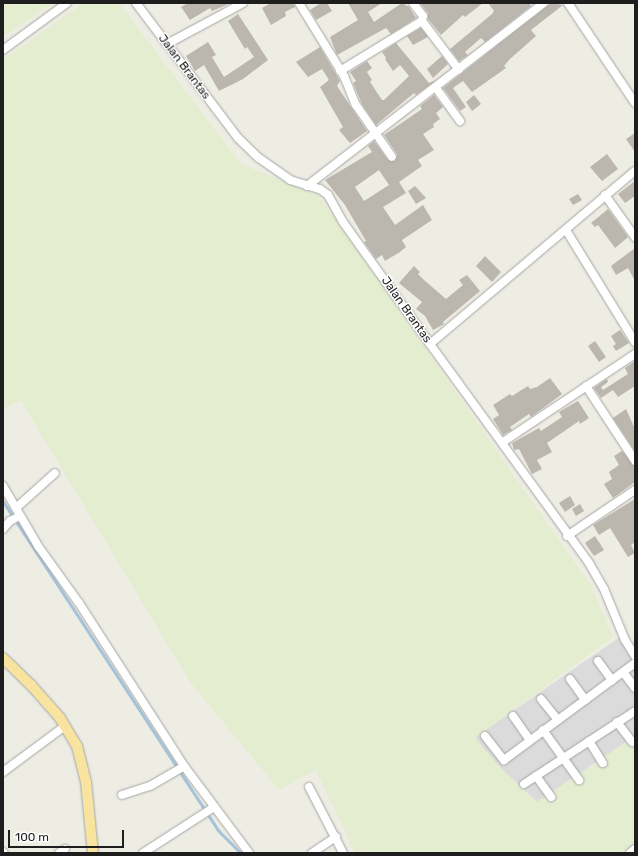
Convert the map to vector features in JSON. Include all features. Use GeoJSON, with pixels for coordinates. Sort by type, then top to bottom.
{"type":"FeatureCollection","features":[{"type":"Feature","properties":{"kind":"main road"},"geometry":{"type":"LineString","coordinates":[[4,660],[31,684],[65,726],[77,746],[86,782],[93,853]]}},
{"type":"Feature","properties":{"kind":"street"},"geometry":{"type":"LineString","coordinates":[[3,50],[67,3]]}},
{"type":"Feature","properties":{"kind":"street","name":"Jalan Brantas"},"geometry":{"type":"LineString","coordinates":[[136,3],[238,138],[259,158],[290,180],[320,189],[328,195],[343,222],[430,344],[503,442],[567,536],[589,564],[604,589],[613,616],[635,656]]}},
{"type":"Feature","properties":{"kind":"street"},"geometry":{"type":"LineString","coordinates":[[167,44],[243,3]]}},
{"type":"Feature","properties":{"kind":"street"},"geometry":{"type":"LineString","coordinates":[[299,3],[340,71],[356,105],[392,157]]}},
{"type":"Feature","properties":{"kind":"street"},"geometry":{"type":"LineString","coordinates":[[413,3],[423,16],[422,21],[459,70]]}},
{"type":"Feature","properties":{"kind":"street"},"geometry":{"type":"LineString","coordinates":[[307,186],[436,88],[544,3]]}},
{"type":"Feature","properties":{"kind":"street"},"geometry":{"type":"LineString","coordinates":[[568,3],[635,103]]}},
{"type":"Feature","properties":{"kind":"street"},"geometry":{"type":"LineString","coordinates":[[340,71],[422,21]]}},
{"type":"Feature","properties":{"kind":"street"},"geometry":{"type":"LineString","coordinates":[[436,88],[460,121]]}},
{"type":"Feature","properties":{"kind":"street"},"geometry":{"type":"LineString","coordinates":[[430,344],[635,171]]}},
{"type":"Feature","properties":{"kind":"street"},"geometry":{"type":"LineString","coordinates":[[605,195],[635,238]]}},
{"type":"Feature","properties":{"kind":"street"},"geometry":{"type":"LineString","coordinates":[[566,230],[635,342]]}},
{"type":"Feature","properties":{"kind":"street"},"geometry":{"type":"LineString","coordinates":[[503,442],[635,354]]}},
{"type":"Feature","properties":{"kind":"street"},"geometry":{"type":"LineString","coordinates":[[586,386],[635,461]]}},
{"type":"Feature","properties":{"kind":"street"},"geometry":{"type":"LineString","coordinates":[[55,473],[16,508],[10,521],[180,768],[243,850]]}},
{"type":"Feature","properties":{"kind":"street"},"geometry":{"type":"LineString","coordinates":[[3,486],[16,508]]}},
{"type":"Feature","properties":{"kind":"street"},"geometry":{"type":"LineString","coordinates":[[567,536],[635,490]]}},
{"type":"Feature","properties":{"kind":"street"},"geometry":{"type":"LineString","coordinates":[[598,661],[612,680]]}},
{"type":"Feature","properties":{"kind":"street"},"geometry":{"type":"LineString","coordinates":[[485,736],[503,760],[635,663]]}},
{"type":"Feature","properties":{"kind":"street"},"geometry":{"type":"LineString","coordinates":[[624,672],[635,688]]}},
{"type":"Feature","properties":{"kind":"street"},"geometry":{"type":"LineString","coordinates":[[570,679],[585,700]]}},
{"type":"Feature","properties":{"kind":"street"},"geometry":{"type":"LineString","coordinates":[[541,699],[558,720]]}},
{"type":"Feature","properties":{"kind":"street"},"geometry":{"type":"LineString","coordinates":[[524,784],[635,711]]}},
{"type":"Feature","properties":{"kind":"street"},"geometry":{"type":"LineString","coordinates":[[513,716],[530,740]]}},
{"type":"Feature","properties":{"kind":"street"},"geometry":{"type":"LineString","coordinates":[[617,722],[632,742]]}},
{"type":"Feature","properties":{"kind":"street"},"geometry":{"type":"LineString","coordinates":[[3,772],[65,726]]}},
{"type":"Feature","properties":{"kind":"street"},"geometry":{"type":"LineString","coordinates":[[543,730],[579,780]]}},
{"type":"Feature","properties":{"kind":"street"},"geometry":{"type":"LineString","coordinates":[[589,741],[603,763]]}},
{"type":"Feature","properties":{"kind":"street"},"geometry":{"type":"LineString","coordinates":[[122,795],[150,786],[180,768]]}},
{"type":"Feature","properties":{"kind":"street"},"geometry":{"type":"LineString","coordinates":[[536,776],[551,797]]}},
{"type":"Feature","properties":{"kind":"street"},"geometry":{"type":"LineString","coordinates":[[309,787],[343,853]]}},
{"type":"Feature","properties":{"kind":"street"},"geometry":{"type":"LineString","coordinates":[[143,853],[212,808]]}},
{"type":"Feature","properties":{"kind":"street"},"geometry":{"type":"LineString","coordinates":[[312,853],[336,837]]}},
{"type":"Feature","properties":{"kind":"street"},"geometry":{"type":"LineString","coordinates":[[630,853],[635,849]]}},
{"type":"Feature","properties":{"kind":"shaded area"},"geometry":{"type":"Polygon","coordinates":[[[620,637],[635,660],[635,736],[537,802],[494,762],[475,737],[620,637]]]}},
{"type":"Feature","properties":{"kind":"green space"},"geometry":{"type":"Polygon","coordinates":[[[3,3],[53,3],[3,37],[3,3]]]}},
{"type":"Feature","properties":{"kind":"green space"},"geometry":{"type":"Polygon","coordinates":[[[83,3],[119,3],[241,164],[319,196],[592,587],[613,637],[475,738],[509,777],[537,802],[635,736],[635,853],[355,853],[316,770],[279,790],[190,682],[21,401],[3,408],[3,60],[83,3]]]}},
{"type":"Feature","properties":{"kind":"building"},"geometry":{"type":"Polygon","coordinates":[[[188,3],[231,3],[212,11],[210,8],[190,20],[181,7],[188,3]]]}},
{"type":"Feature","properties":{"kind":"building"},"geometry":{"type":"Polygon","coordinates":[[[271,3],[294,3],[295,7],[285,12],[286,16],[271,25],[262,8],[271,3]]]}},
{"type":"Feature","properties":{"kind":"building"},"geometry":{"type":"Polygon","coordinates":[[[321,3],[327,3],[332,11],[316,20],[310,10],[321,3]]]}},
{"type":"Feature","properties":{"kind":"building"},"geometry":{"type":"Polygon","coordinates":[[[348,3],[382,3],[368,12],[374,22],[402,3],[409,7],[416,18],[391,34],[386,28],[337,55],[330,37],[358,20],[348,3]]]}},
{"type":"Feature","properties":{"kind":"building"},"geometry":{"type":"Polygon","coordinates":[[[420,3],[483,3],[465,17],[463,15],[441,35],[428,19],[428,13],[420,3]]]}},
{"type":"Feature","properties":{"kind":"building"},"geometry":{"type":"Polygon","coordinates":[[[488,3],[529,3],[531,6],[485,42],[481,38],[465,52],[468,55],[459,61],[450,49],[492,14],[494,11],[488,3]]]}},
{"type":"Feature","properties":{"kind":"building"},"geometry":{"type":"Polygon","coordinates":[[[551,3],[563,5],[531,30],[536,36],[510,59],[504,66],[506,68],[472,92],[463,81],[453,88],[466,107],[460,111],[443,88],[551,3]]]}},
{"type":"Feature","properties":{"kind":"building"},"geometry":{"type":"Polygon","coordinates":[[[238,14],[268,60],[243,79],[219,91],[204,65],[195,71],[186,56],[208,42],[216,55],[212,57],[224,77],[254,57],[247,47],[245,49],[228,21],[238,14]]]}},
{"type":"Feature","properties":{"kind":"building"},"geometry":{"type":"Polygon","coordinates":[[[421,28],[428,37],[413,45],[407,36],[421,28]]]}},
{"type":"Feature","properties":{"kind":"building"},"geometry":{"type":"Polygon","coordinates":[[[396,43],[429,83],[436,80],[416,95],[414,93],[376,125],[362,104],[353,83],[356,81],[350,72],[367,61],[372,68],[367,72],[372,80],[370,82],[382,100],[384,100],[409,76],[400,65],[393,71],[382,52],[396,43]]]}},
{"type":"Feature","properties":{"kind":"building"},"geometry":{"type":"Polygon","coordinates":[[[320,47],[340,81],[337,86],[367,131],[350,143],[339,130],[343,127],[320,87],[329,80],[322,69],[308,77],[296,62],[320,47]]]}},
{"type":"Feature","properties":{"kind":"building"},"geometry":{"type":"Polygon","coordinates":[[[442,56],[448,64],[433,78],[427,69],[442,56]]]}},
{"type":"Feature","properties":{"kind":"building"},"geometry":{"type":"Polygon","coordinates":[[[434,95],[443,107],[436,113],[440,119],[433,124],[434,127],[423,134],[434,150],[418,160],[422,166],[399,182],[406,193],[383,207],[395,225],[423,205],[432,220],[402,240],[406,247],[400,252],[385,261],[382,255],[376,259],[364,242],[366,241],[345,205],[325,180],[372,152],[368,146],[374,141],[388,160],[395,161],[397,154],[384,135],[422,109],[420,106],[434,95]],[[379,170],[355,187],[364,201],[389,185],[379,170]]]}},
{"type":"Feature","properties":{"kind":"building"},"geometry":{"type":"Polygon","coordinates":[[[474,95],[481,104],[472,111],[466,102],[474,95]]]}},
{"type":"Feature","properties":{"kind":"building"},"geometry":{"type":"Polygon","coordinates":[[[635,133],[635,152],[626,139],[635,133]]]}},
{"type":"Feature","properties":{"kind":"building"},"geometry":{"type":"Polygon","coordinates":[[[607,154],[618,169],[602,181],[590,167],[607,154]]]}},
{"type":"Feature","properties":{"kind":"building"},"geometry":{"type":"Polygon","coordinates":[[[635,181],[635,196],[625,203],[618,194],[635,181]]]}},
{"type":"Feature","properties":{"kind":"building"},"geometry":{"type":"Polygon","coordinates":[[[415,186],[426,198],[416,204],[408,191],[415,186]]]}},
{"type":"Feature","properties":{"kind":"building"},"geometry":{"type":"Polygon","coordinates":[[[578,194],[582,200],[573,205],[569,199],[578,194]]]}},
{"type":"Feature","properties":{"kind":"building"},"geometry":{"type":"Polygon","coordinates":[[[608,209],[628,237],[615,248],[598,225],[595,227],[591,223],[608,209]]]}},
{"type":"Feature","properties":{"kind":"building"},"geometry":{"type":"Polygon","coordinates":[[[635,248],[635,281],[628,268],[616,275],[611,266],[635,248]]]}},
{"type":"Feature","properties":{"kind":"building"},"geometry":{"type":"Polygon","coordinates":[[[485,256],[501,272],[492,282],[476,266],[485,256]]]}},
{"type":"Feature","properties":{"kind":"building"},"geometry":{"type":"Polygon","coordinates":[[[414,266],[420,272],[418,274],[446,299],[463,285],[459,280],[467,275],[480,291],[443,322],[444,324],[433,330],[425,316],[416,309],[422,302],[399,283],[414,266]]]}},
{"type":"Feature","properties":{"kind":"building"},"geometry":{"type":"Polygon","coordinates":[[[620,330],[629,343],[616,351],[613,346],[616,344],[611,336],[620,330]]]}},
{"type":"Feature","properties":{"kind":"building"},"geometry":{"type":"Polygon","coordinates":[[[595,341],[606,357],[599,362],[588,346],[595,341]]]}},
{"type":"Feature","properties":{"kind":"building"},"geometry":{"type":"Polygon","coordinates":[[[635,361],[635,386],[618,397],[613,390],[601,398],[594,388],[607,379],[608,382],[601,387],[603,390],[628,374],[625,368],[635,361]]]}},
{"type":"Feature","properties":{"kind":"building"},"geometry":{"type":"Polygon","coordinates":[[[550,378],[562,394],[531,417],[529,414],[510,427],[512,430],[503,435],[493,419],[499,415],[493,405],[510,394],[512,396],[528,386],[530,389],[537,387],[550,378]]]}},
{"type":"Feature","properties":{"kind":"building"},"geometry":{"type":"Polygon","coordinates":[[[578,401],[589,418],[580,424],[579,421],[547,443],[552,452],[537,460],[542,469],[532,474],[519,449],[514,450],[512,443],[539,428],[541,431],[562,417],[559,412],[578,401]]]}},
{"type":"Feature","properties":{"kind":"building"},"geometry":{"type":"Polygon","coordinates":[[[626,409],[635,429],[635,451],[613,418],[626,409]]]}},
{"type":"Feature","properties":{"kind":"building"},"geometry":{"type":"Polygon","coordinates":[[[622,451],[635,466],[635,482],[613,498],[604,484],[612,479],[609,472],[619,465],[614,456],[622,451]]]}},
{"type":"Feature","properties":{"kind":"building"},"geometry":{"type":"Polygon","coordinates":[[[570,496],[575,505],[565,512],[559,503],[570,496]]]}},
{"type":"Feature","properties":{"kind":"building"},"geometry":{"type":"Polygon","coordinates":[[[635,499],[635,542],[631,545],[635,553],[628,557],[610,528],[599,535],[593,525],[635,499]]]}},
{"type":"Feature","properties":{"kind":"building"},"geometry":{"type":"Polygon","coordinates":[[[580,504],[584,511],[576,516],[572,509],[580,504]]]}},
{"type":"Feature","properties":{"kind":"building"},"geometry":{"type":"Polygon","coordinates":[[[595,536],[604,550],[594,556],[585,543],[595,536]]]}},
{"type":"Feature","properties":{"kind":"waterway"},"geometry":{"type":"LineString","coordinates":[[3,501],[218,830],[241,853]]}}]}
